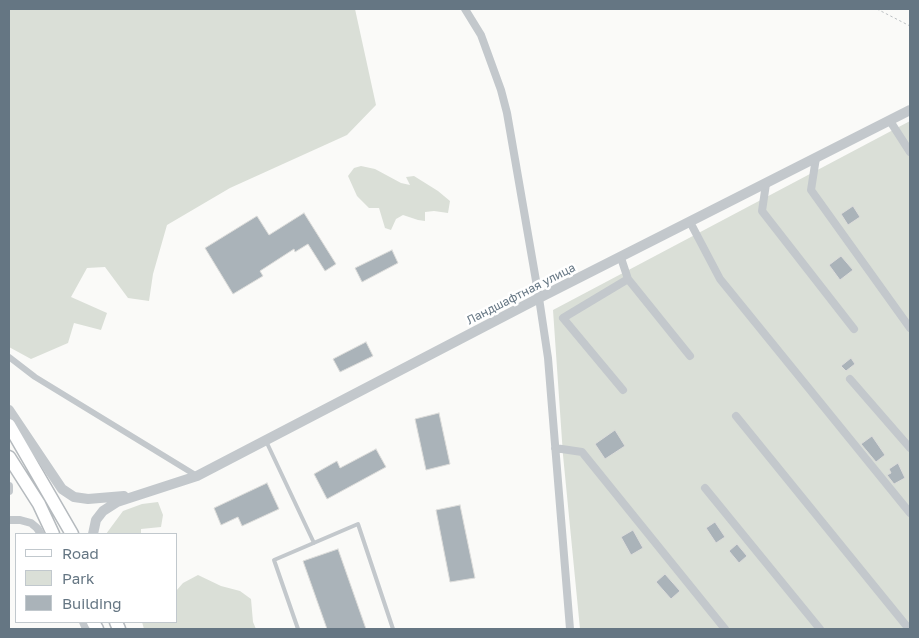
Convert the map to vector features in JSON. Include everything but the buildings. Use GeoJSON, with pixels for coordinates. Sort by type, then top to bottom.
{"type":"FeatureCollection","features":[{"type":"Feature","properties":{"kind":"main road"},"geometry":{"type":"LineString","coordinates":[[9,425],[71,533]]}},
{"type":"Feature","properties":{"kind":"main road"},"geometry":{"type":"LineString","coordinates":[[9,457],[39,504],[53,533]]}},
{"type":"Feature","properties":{"kind":"street"},"geometry":{"type":"LineString","coordinates":[[465,9],[480,35],[490,58],[507,113],[540,298],[548,358],[570,629]]}},
{"type":"Feature","properties":{"kind":"street","name":"Ландшафтная улица"},"geometry":{"type":"LineString","coordinates":[[140,493],[197,476],[540,298],[910,110]]}},
{"type":"Feature","properties":{"kind":"street"},"geometry":{"type":"LineString","coordinates":[[890,121],[910,152]]}},
{"type":"Feature","properties":{"kind":"street"},"geometry":{"type":"LineString","coordinates":[[816,158],[811,190],[910,328]]}},
{"type":"Feature","properties":{"kind":"street"},"geometry":{"type":"LineString","coordinates":[[766,184],[762,211],[854,329]]}},
{"type":"Feature","properties":{"kind":"street"},"geometry":{"type":"LineString","coordinates":[[690,222],[720,279],[910,512]]}},
{"type":"Feature","properties":{"kind":"street"},"geometry":{"type":"LineString","coordinates":[[621,258],[628,279],[690,356]]}},
{"type":"Feature","properties":{"kind":"street"},"geometry":{"type":"LineString","coordinates":[[623,390],[563,318],[628,279]]}},
{"type":"Feature","properties":{"kind":"street"},"geometry":{"type":"LineString","coordinates":[[9,357],[35,377],[197,476]]}},
{"type":"Feature","properties":{"kind":"street"},"geometry":{"type":"LineString","coordinates":[[850,380],[910,448]]}},
{"type":"Feature","properties":{"kind":"street"},"geometry":{"type":"LineString","coordinates":[[9,410],[62,489],[74,497],[88,499],[110,498],[140,493]]}},
{"type":"Feature","properties":{"kind":"street"},"geometry":{"type":"LineString","coordinates":[[736,416],[908,624]]}},
{"type":"Feature","properties":{"kind":"street"},"geometry":{"type":"LineString","coordinates":[[555,448],[582,452],[726,629]]}},
{"type":"Feature","properties":{"kind":"street"},"geometry":{"type":"LineString","coordinates":[[9,486],[9,491]]}},
{"type":"Feature","properties":{"kind":"street"},"geometry":{"type":"LineString","coordinates":[[705,488],[820,629]]}},
{"type":"Feature","properties":{"kind":"street"},"geometry":{"type":"LineString","coordinates":[[93,533],[96,520],[103,511],[117,502],[140,493]]}},
{"type":"Feature","properties":{"kind":"street"},"geometry":{"type":"LineString","coordinates":[[9,520],[31,523],[40,533]]}},
{"type":"Feature","properties":{"kind":"lane"},"geometry":{"type":"LineString","coordinates":[[266,440],[314,542]]}},
{"type":"Feature","properties":{"kind":"lane"},"geometry":{"type":"LineString","coordinates":[[298,629],[274,560],[358,524],[393,629]]}},
{"type":"Feature","properties":{"kind":"path"},"geometry":{"type":"LineString","coordinates":[[877,9],[910,26]]}},
{"type":"Feature","properties":{"kind":"green space"},"geometry":{"type":"Polygon","coordinates":[[[9,9],[355,9],[376,105],[347,135],[230,188],[167,225],[153,274],[149,301],[128,298],[105,267],[87,268],[71,297],[107,313],[101,330],[74,323],[68,343],[31,359],[9,347],[9,9]]]}},
{"type":"Feature","properties":{"kind":"green space"},"geometry":{"type":"Polygon","coordinates":[[[910,121],[910,629],[580,629],[563,455],[553,310],[910,121]]]}},
{"type":"Feature","properties":{"kind":"green space"},"geometry":{"type":"Polygon","coordinates":[[[361,166],[375,169],[401,183],[410,185],[406,177],[414,176],[450,201],[448,213],[425,212],[425,221],[403,215],[396,219],[391,230],[385,228],[379,208],[369,208],[357,196],[348,176],[354,168],[361,166]]]}},
{"type":"Feature","properties":{"kind":"green space"},"geometry":{"type":"Polygon","coordinates":[[[158,502],[163,515],[161,527],[141,529],[141,533],[107,533],[123,511],[142,504],[158,502]]]}},
{"type":"Feature","properties":{"kind":"green space"},"geometry":{"type":"Polygon","coordinates":[[[198,575],[221,586],[240,591],[251,599],[253,622],[256,629],[144,629],[142,623],[178,623],[178,589],[183,583],[198,575]]]}}]}
